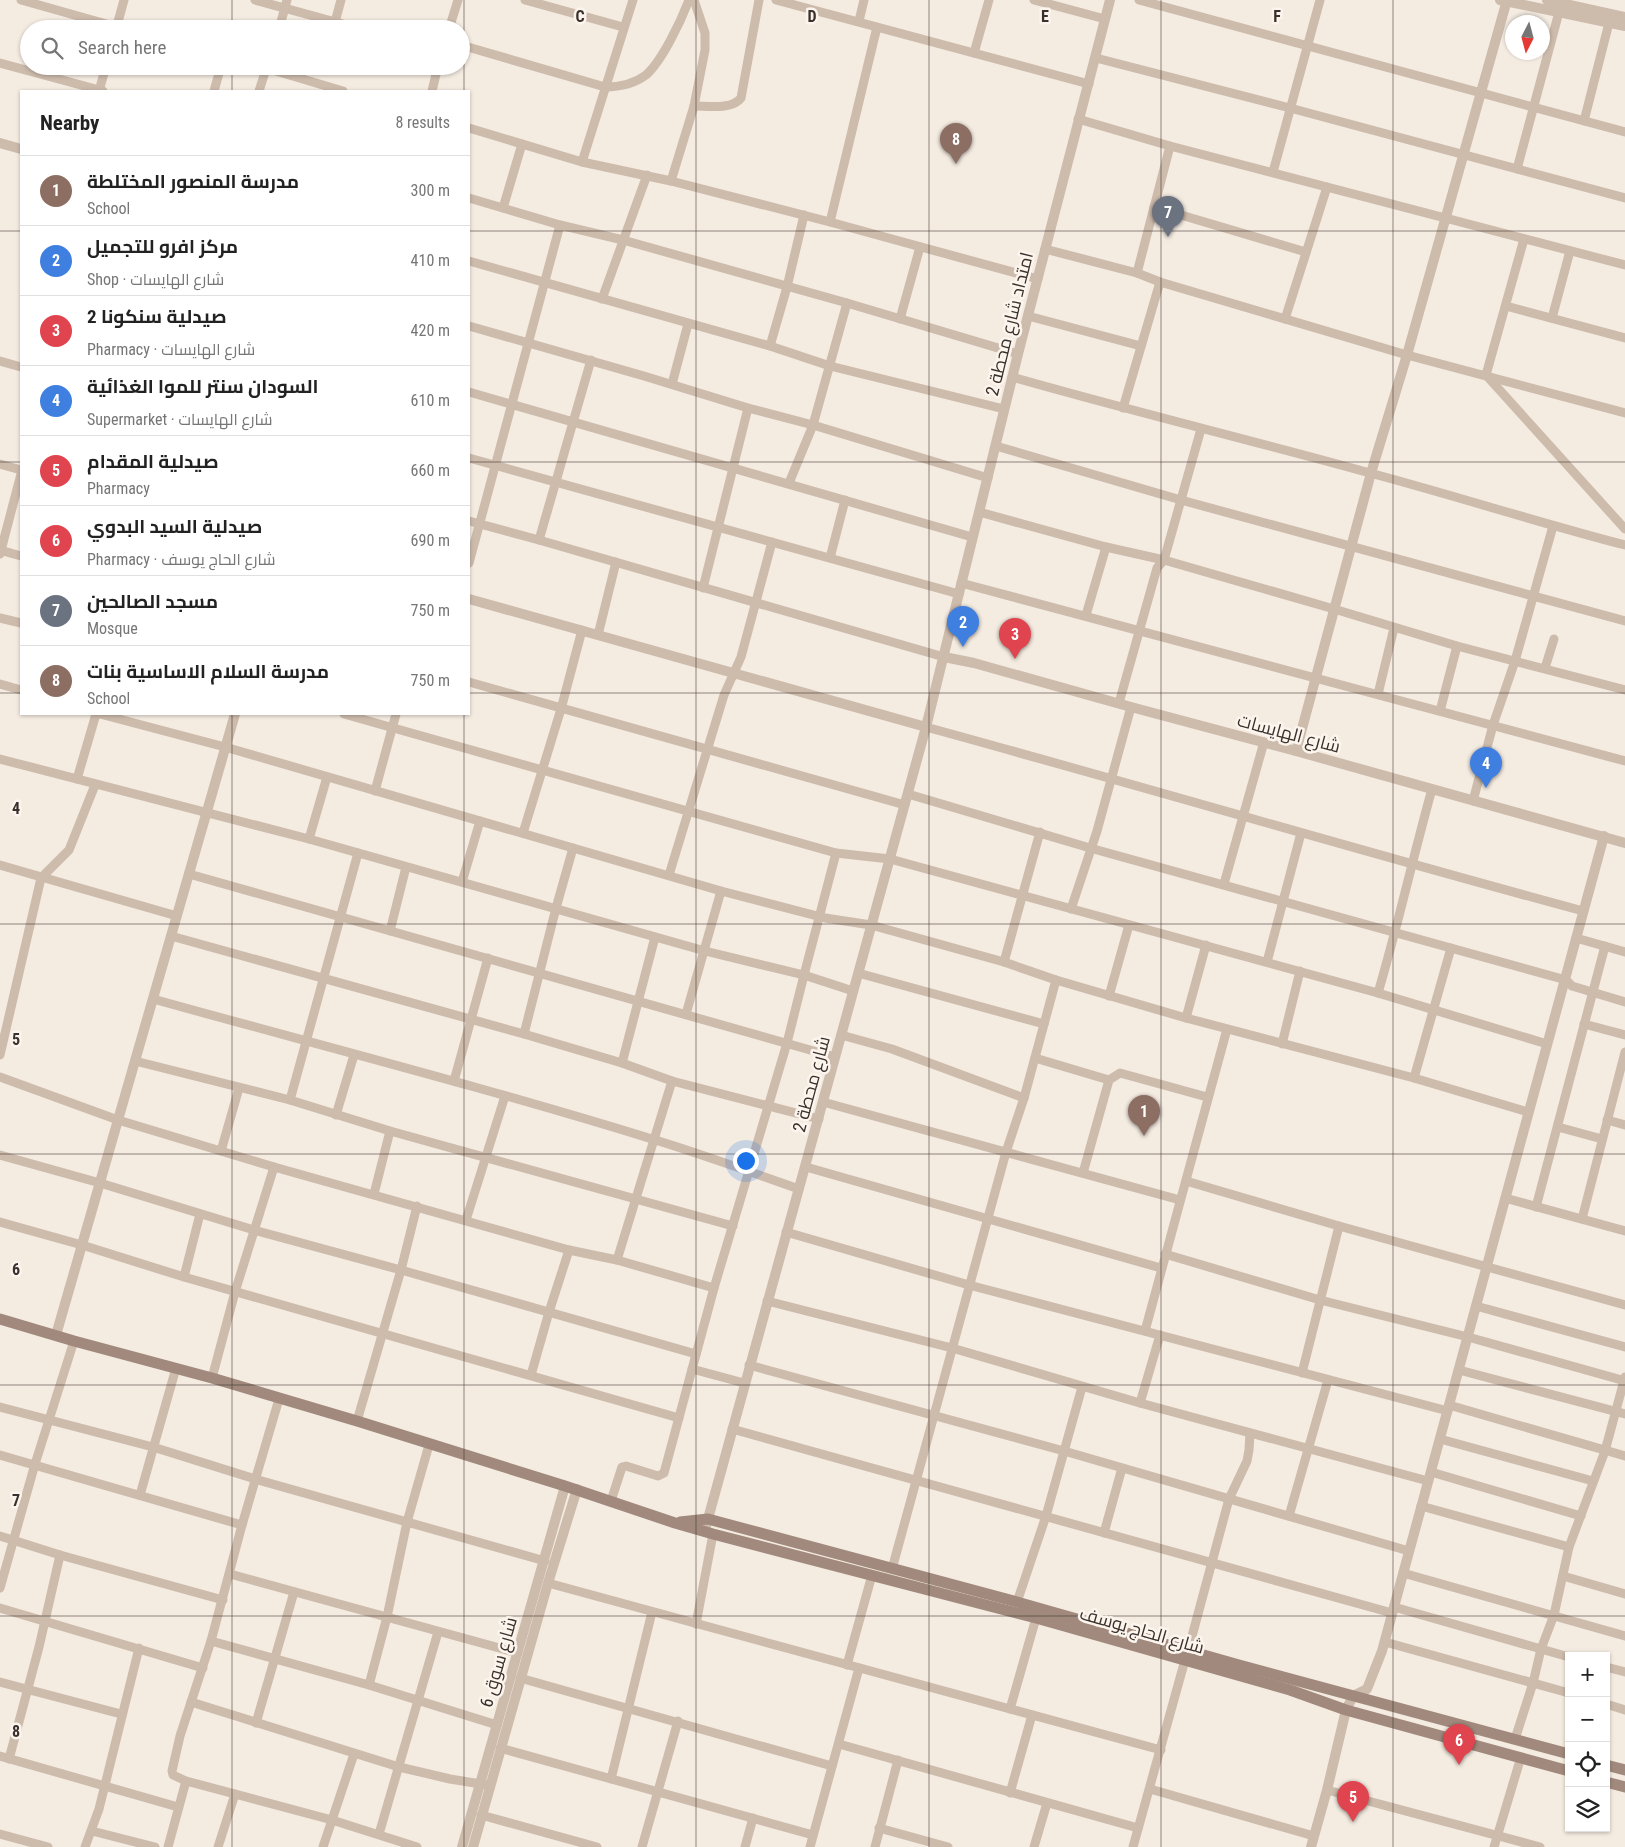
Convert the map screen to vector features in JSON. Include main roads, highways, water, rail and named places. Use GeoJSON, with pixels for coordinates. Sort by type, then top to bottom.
{"type":"FeatureCollection","features":[{"type":"Feature","properties":{"kind":"main road","name":"شارع الحاج يوسف"},"geometry":{"type":"LineString","coordinates":[[0,1319],[358,1421],[709,1533],[1036,1618],[1353,1696],[1565,1753]]}},
{"type":"Feature","properties":{"kind":"main road","name":"شارع الحاج يوسف"},"geometry":{"type":"LineString","coordinates":[[675,1523],[708,1519],[1016,1602],[1187,1655],[1346,1710],[1565,1770]]}},
{"type":"Feature","properties":{"kind":"main road"},"geometry":{"type":"LineString","coordinates":[[1610,1766],[1625,1770]]}},
{"type":"Feature","properties":{"kind":"main road"},"geometry":{"type":"LineString","coordinates":[[1610,1783],[1625,1787]]}},
{"type":"Feature","properties":{"kind":"place","name":"مدرسة السلام الاساسية بنات"},"geometry":{"type":"Point","coordinates":[956,164]}},
{"type":"Feature","properties":{"kind":"place","name":"مسجد الصالحين"},"geometry":{"type":"Point","coordinates":[1168,237]}},
{"type":"Feature","properties":{"kind":"place","name":"مركز افرو للتجميل"},"geometry":{"type":"Point","coordinates":[963,647]}},
{"type":"Feature","properties":{"kind":"place","name":"صيدلية سنكونا 2"},"geometry":{"type":"Point","coordinates":[1015,659]}},
{"type":"Feature","properties":{"kind":"place","name":"السودان سنتر للموا الغذائية"},"geometry":{"type":"Point","coordinates":[1486,788]}},
{"type":"Feature","properties":{"kind":"place","name":"مدرسة المنصور المختلطة"},"geometry":{"type":"Point","coordinates":[1144,1136]}},
{"type":"Feature","properties":{"kind":"place","name":"صيدلية السيد البدوي"},"geometry":{"type":"Point","coordinates":[1459,1765]}},
{"type":"Feature","properties":{"kind":"place","name":"صيدلية المقدام"},"geometry":{"type":"Point","coordinates":[1353,1822]}}]}
